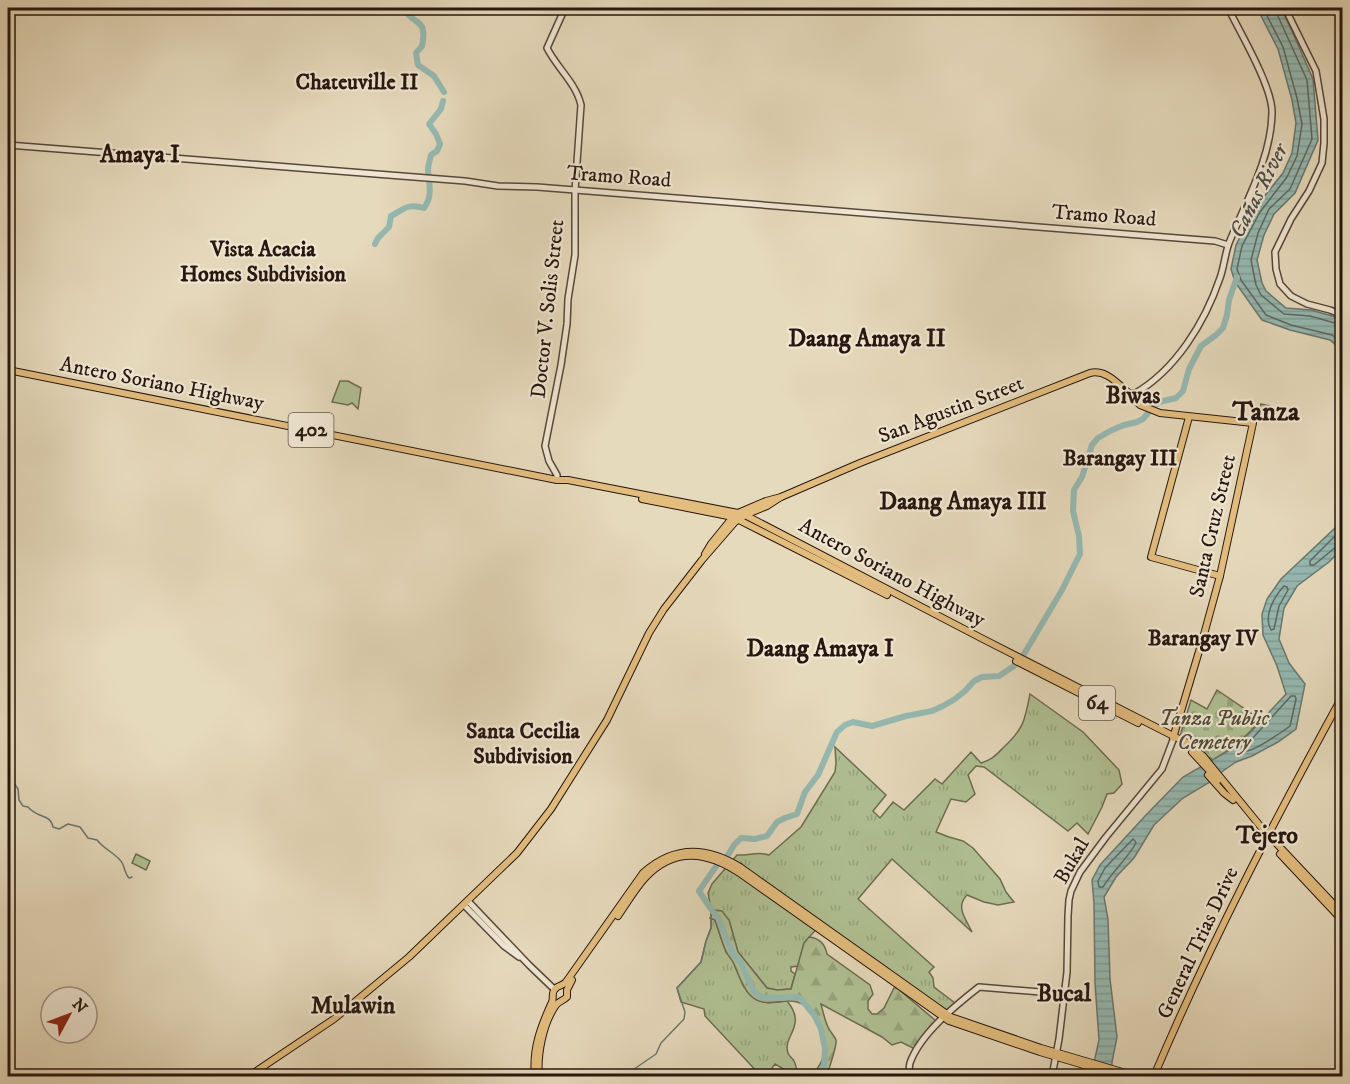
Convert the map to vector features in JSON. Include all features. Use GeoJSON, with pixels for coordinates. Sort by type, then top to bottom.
{"type":"FeatureCollection","features":[{"type":"Feature","properties":{"kind":"main road","name":"Antero Soriano Highway"},"geometry":{"type":"LineString","coordinates":[[8,370],[557,480],[567,484],[738,516],[754,527],[1010,655]]}},
{"type":"Feature","properties":{"kind":"main road","name":"San Agustin Street"},"geometry":{"type":"LineString","coordinates":[[738,516],[767,506],[781,497],[843,470],[1090,373],[1098,372],[1106,375],[1133,395],[1138,404],[1155,412],[1253,423]]}},
{"type":"Feature","properties":{"kind":"main road"},"geometry":{"type":"LineString","coordinates":[[1189,417],[1151,557],[1220,576]]}},
{"type":"Feature","properties":{"kind":"main road","name":"Santa Cruz Street"},"geometry":{"type":"LineString","coordinates":[[1173,738],[1220,576],[1253,423]]}},
{"type":"Feature","properties":{"kind":"main road","name":"Antero Soriano Highway"},"geometry":{"type":"LineString","coordinates":[[557,480],[568,480],[738,516],[1024,663],[1183,741],[1193,750],[1224,794],[1234,798]]}},
{"type":"Feature","properties":{"kind":"main road"},"geometry":{"type":"LineString","coordinates":[[713,513],[722,520],[723,532]]}},
{"type":"Feature","properties":{"kind":"main road"},"geometry":{"type":"LineString","coordinates":[[249,1077],[352,1005],[409,957],[517,853],[551,809],[607,720],[657,619],[723,532],[738,516]]}},
{"type":"Feature","properties":{"kind":"main road"},"geometry":{"type":"LineString","coordinates":[[723,532],[735,528],[754,527]]}},
{"type":"Feature","properties":{"kind":"main road","name":"General Trias Drive"},"geometry":{"type":"LineString","coordinates":[[1154,1077],[1202,968],[1267,836],[1342,698]]}},
{"type":"Feature","properties":{"kind":"main road","name":"Antero Soriano Highway"},"geometry":{"type":"LineString","coordinates":[[1199,758],[1342,920]]}},
{"type":"Feature","properties":{"kind":"main road","name":"Antero Soriano Highway"},"geometry":{"type":"LineString","coordinates":[[1267,836],[1342,913]]}},
{"type":"Feature","properties":{"kind":"main road"},"geometry":{"type":"LineString","coordinates":[[537,1077],[540,1047],[549,1018],[556,1005],[557,999],[553,992],[570,984],[652,871],[670,860],[698,855],[728,862],[741,874],[956,1024],[1091,1066],[1136,1077]]}},
{"type":"Feature","properties":{"kind":"main road"},"geometry":{"type":"LineString","coordinates":[[557,999],[566,998],[568,993],[561,989]]}},
{"type":"Feature","properties":{"kind":"main road"},"geometry":{"type":"LineString","coordinates":[[1111,1071],[1121,1077]]}},
{"type":"Feature","properties":{"kind":"street","name":"Doctor V. Solis Street"},"geometry":{"type":"LineString","coordinates":[[557,480],[545,446],[561,365],[575,255],[575,191],[581,105],[578,92],[553,60],[548,48],[565,8]]}},
{"type":"Feature","properties":{"kind":"street"},"geometry":{"type":"LineString","coordinates":[[1133,395],[1165,369],[1192,336],[1204,316],[1221,275],[1228,245],[1252,192],[1264,157],[1272,112],[1269,94],[1228,8]]}},
{"type":"Feature","properties":{"kind":"street"},"geometry":{"type":"LineString","coordinates":[[1285,8],[1316,71],[1324,119],[1324,143],[1322,163],[1275,252],[1276,269],[1280,284],[1291,296],[1307,304],[1342,315]]}},
{"type":"Feature","properties":{"kind":"street","name":"Tramo Road"},"geometry":{"type":"LineString","coordinates":[[8,145],[465,181],[498,186],[537,187],[1215,241],[1228,245]]}},
{"type":"Feature","properties":{"kind":"street","name":"Bukal"},"geometry":{"type":"LineString","coordinates":[[1052,1077],[1065,994],[1068,900],[1071,891],[1080,872],[1106,837],[1162,769],[1173,738]]}},
{"type":"Feature","properties":{"kind":"street"},"geometry":{"type":"LineString","coordinates":[[466,903],[529,965],[561,989]]}},
{"type":"Feature","properties":{"kind":"street"},"geometry":{"type":"LineString","coordinates":[[909,1077],[910,1064],[924,1039],[945,1016],[979,987],[1065,994]]}},
{"type":"Feature","properties":{"kind":"green space"},"geometry":{"type":"Polygon","coordinates":[[[340,381],[348,381],[361,388],[358,409],[352,403],[348,405],[332,402],[340,381]]]}},
{"type":"Feature","properties":{"kind":"green space"},"geometry":{"type":"Polygon","coordinates":[[[1261,404],[1270,406],[1266,422],[1257,420],[1261,404]]]}},
{"type":"Feature","properties":{"kind":"green space","name":"Tanza Public Cemetery"},"geometry":{"type":"Polygon","coordinates":[[[1217,690],[1261,720],[1226,752],[1213,760],[1180,736],[1191,700],[1207,709],[1217,690]]]}},
{"type":"Feature","properties":{"kind":"green space"},"geometry":{"type":"Polygon","coordinates":[[[1030,694],[1083,732],[1119,770],[1122,784],[1114,793],[1107,794],[1088,834],[1077,823],[1068,831],[984,767],[976,766],[968,775],[975,794],[966,802],[951,799],[936,832],[963,841],[973,848],[1000,879],[1014,902],[998,905],[967,895],[962,909],[972,932],[892,859],[858,899],[934,967],[929,972],[933,978],[934,987],[955,1003],[943,1014],[819,926],[804,943],[798,966],[791,967],[791,971],[795,974],[791,989],[767,988],[738,952],[729,920],[712,912],[726,952],[733,960],[744,987],[768,1003],[787,1001],[793,1010],[795,1024],[787,1047],[798,1075],[775,1064],[766,1076],[761,1076],[705,1016],[704,1009],[681,1002],[677,988],[701,962],[711,928],[708,893],[712,884],[737,855],[761,853],[769,855],[801,827],[835,772],[835,747],[886,795],[873,811],[880,818],[893,802],[904,810],[935,779],[942,784],[971,752],[981,763],[994,757],[1020,729],[1030,694]]]}},
{"type":"Feature","properties":{"kind":"green space"},"geometry":{"type":"Polygon","coordinates":[[[136,854],[150,861],[146,870],[132,863],[136,854]]]}},
{"type":"Feature","properties":{"kind":"green space"},"geometry":{"type":"Polygon","coordinates":[[[714,910],[722,911],[729,920],[738,952],[767,988],[791,989],[804,943],[809,937],[821,942],[827,954],[870,985],[873,994],[868,1001],[868,1009],[872,1014],[877,1014],[884,1008],[894,988],[897,988],[936,1021],[915,1049],[901,1042],[892,1045],[882,1037],[821,1004],[827,1025],[836,1043],[826,1076],[818,1076],[817,1069],[824,1049],[821,1029],[814,1016],[805,1006],[797,1002],[765,1002],[750,995],[740,980],[715,920],[710,918],[714,910]]]}},
{"type":"Feature","properties":{"kind":"water"},"geometry":{"type":"Polygon","coordinates":[[[1257,8],[1281,8],[1292,31],[1313,79],[1318,140],[1295,193],[1274,214],[1264,235],[1257,260],[1262,283],[1266,291],[1286,308],[1311,310],[1339,318],[1342,321],[1342,357],[1339,348],[1330,340],[1262,320],[1235,282],[1231,269],[1236,245],[1255,208],[1283,173],[1292,153],[1296,123],[1278,49],[1257,8]]]}},
{"type":"Feature","properties":{"kind":"water"},"geometry":{"type":"Polygon","coordinates":[[[1342,511],[1342,549],[1297,586],[1284,608],[1279,639],[1289,663],[1305,684],[1296,729],[1278,742],[1236,762],[1210,782],[1183,798],[1154,825],[1134,858],[1116,877],[1104,897],[1108,919],[1110,979],[1117,1037],[1112,1076],[1091,1076],[1099,1040],[1092,880],[1100,865],[1183,777],[1230,750],[1247,736],[1286,694],[1263,635],[1262,614],[1267,599],[1281,579],[1336,527],[1342,511]]]}},
{"type":"Feature","properties":{"kind":"waterway"},"geometry":{"type":"LineString","coordinates":[[403,8],[420,24],[423,30],[422,46],[416,53],[418,65],[434,76],[444,92]]}},
{"type":"Feature","properties":{"kind":"waterway"},"geometry":{"type":"LineString","coordinates":[[375,244],[389,227],[391,216],[410,206],[424,208],[429,199],[429,164],[431,155],[437,151],[440,144],[429,124],[441,109],[443,101]]}},
{"type":"Feature","properties":{"kind":"waterway"},"geometry":{"type":"LineString","coordinates":[[818,1076],[824,1065],[825,1049],[821,1029],[814,1015],[800,998],[761,997],[754,992],[741,963],[733,954],[718,918],[699,891],[717,865],[741,838],[755,839],[767,836],[777,822],[797,814],[805,792],[818,775],[837,732],[845,725],[853,722],[872,726],[932,711],[955,699],[974,681],[982,677],[999,676],[1014,666],[1024,654],[1062,590],[1080,554],[1079,536],[1073,511],[1074,490],[1082,477],[1092,445],[1098,438],[1110,431],[1143,419],[1159,402],[1176,398],[1183,391],[1189,369],[1201,346],[1223,328],[1237,277]]}},
{"type":"Feature","properties":{"kind":"waterway"},"geometry":{"type":"LineString","coordinates":[[8,774],[18,789],[19,800],[23,806],[49,820],[53,827],[59,829],[68,824],[80,827],[88,838],[97,840],[117,857],[123,864],[127,876],[132,877]]}},
{"type":"Feature","properties":{"kind":"waterway"},"geometry":{"type":"LineString","coordinates":[[624,1076],[656,1054],[661,1043],[684,1019],[685,1012],[677,988],[701,962],[711,928],[711,909]]}},
{"type":"Feature","properties":{"kind":"district","name":"Chateuville II"},"geometry":{"type":"Point","coordinates":[357,82]}},
{"type":"Feature","properties":{"kind":"district","name":"Amaya I"},"geometry":{"type":"Point","coordinates":[140,155]}},
{"type":"Feature","properties":{"kind":"district","name":"Vista Acacia Homes Subdivision"},"geometry":{"type":"Point","coordinates":[263,262]}},
{"type":"Feature","properties":{"kind":"district","name":"Daang Amaya II"},"geometry":{"type":"Point","coordinates":[867,339]}},
{"type":"Feature","properties":{"kind":"district","name":"Biwas"},"geometry":{"type":"Point","coordinates":[1133,396]}},
{"type":"Feature","properties":{"kind":"district","name":"Tanza"},"geometry":{"type":"Point","coordinates":[1266,412]}},
{"type":"Feature","properties":{"kind":"district","name":"Barangay III"},"geometry":{"type":"Point","coordinates":[1120,458]}},
{"type":"Feature","properties":{"kind":"district","name":"Daang Amaya III"},"geometry":{"type":"Point","coordinates":[963,502]}},
{"type":"Feature","properties":{"kind":"district","name":"Barangay IV"},"geometry":{"type":"Point","coordinates":[1203,638]}},
{"type":"Feature","properties":{"kind":"district","name":"Daang Amaya I"},"geometry":{"type":"Point","coordinates":[820,649]}},
{"type":"Feature","properties":{"kind":"district","name":"Santa Cecilia Subdivision"},"geometry":{"type":"Point","coordinates":[523,744]}},
{"type":"Feature","properties":{"kind":"district","name":"Tejero"},"geometry":{"type":"Point","coordinates":[1267,836]}},
{"type":"Feature","properties":{"kind":"district","name":"Bucal"},"geometry":{"type":"Point","coordinates":[1064,994]}},
{"type":"Feature","properties":{"kind":"district","name":"Mulawin"},"geometry":{"type":"Point","coordinates":[353,1006]}},
{"type":"Feature","properties":{"kind":"water label","name":"Cañas River"},"geometry":{"type":"Point","coordinates":[1259,191]}}]}
